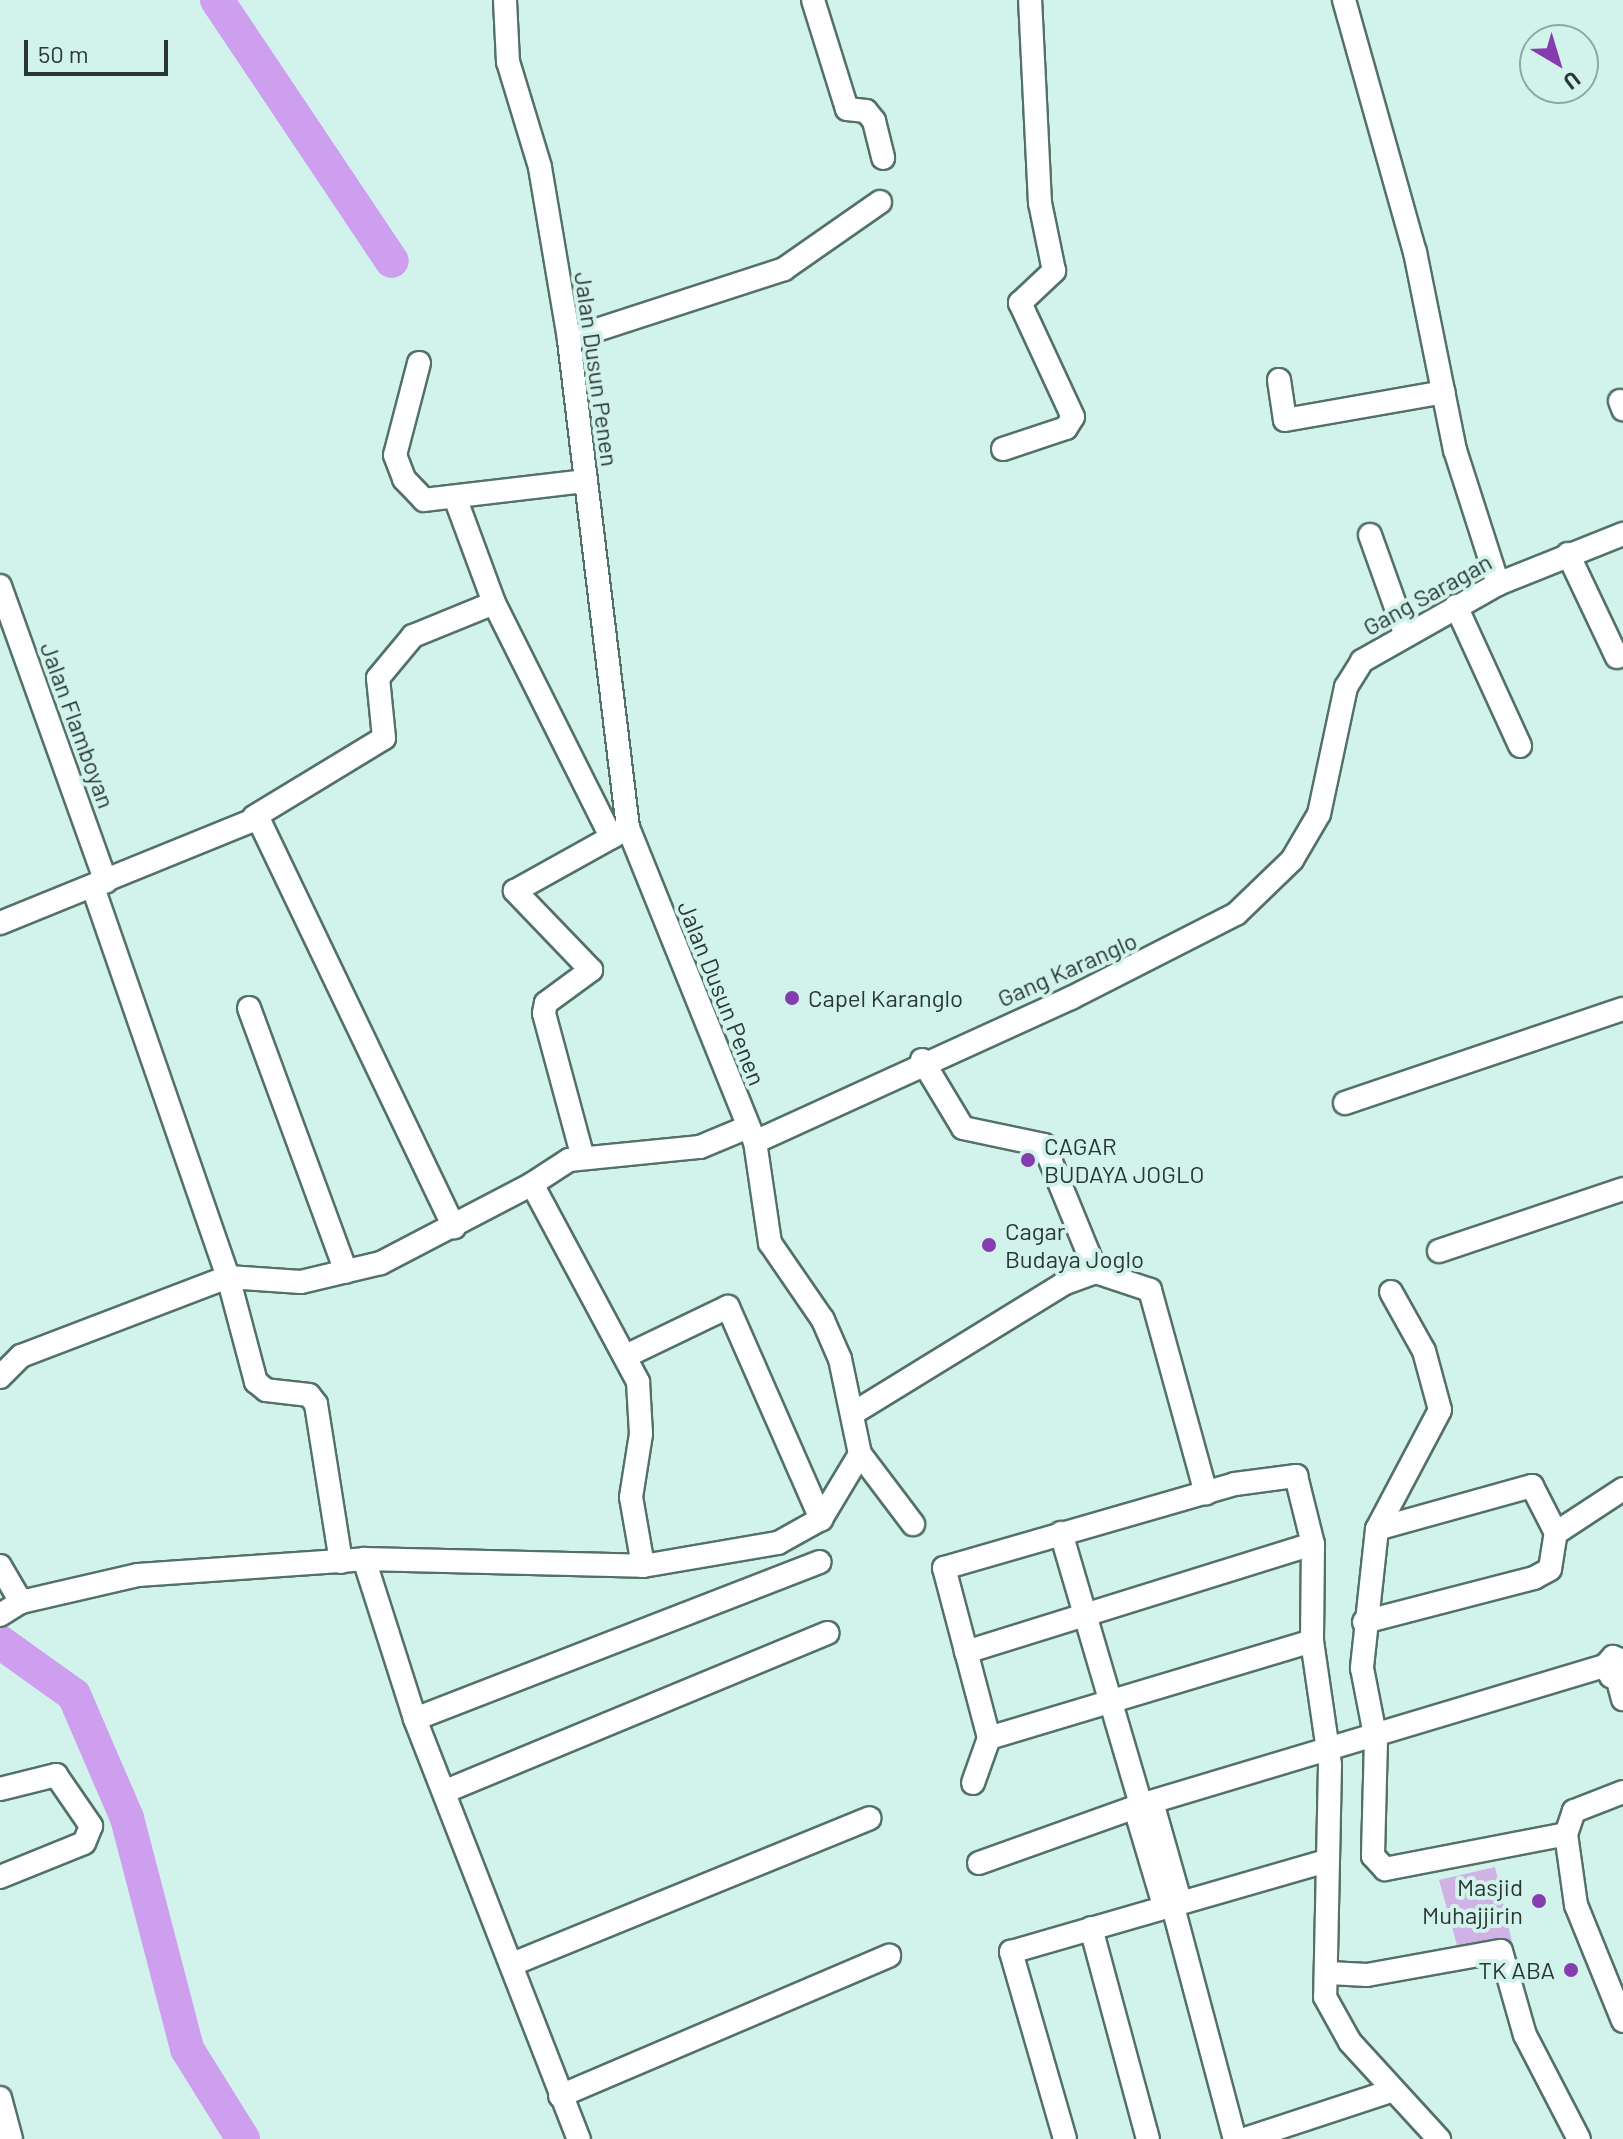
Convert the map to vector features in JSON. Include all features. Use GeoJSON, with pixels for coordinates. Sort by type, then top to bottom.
{"type":"FeatureCollection","features":[{"type":"Feature","properties":{"kind":"street","name":"Jalan Dusun Penen"},"geometry":{"type":"LineString","coordinates":[[505,0],[508,62],[540,167],[569,339],[586,481],[619,832],[752,1134],[770,1243],[823,1320],[852,1414],[860,1454]]}},
{"type":"Feature","properties":{"kind":"street"},"geometry":{"type":"LineString","coordinates":[[813,0],[847,109],[866,111],[874,121],[883,158]]}},
{"type":"Feature","properties":{"kind":"street"},"geometry":{"type":"LineString","coordinates":[[1003,449],[1066,428],[1073,417],[1020,303],[1054,271],[1040,203],[1030,0]]}},
{"type":"Feature","properties":{"kind":"street"},"geometry":{"type":"LineString","coordinates":[[1344,0],[1415,252],[1444,392],[1498,584]]}},
{"type":"Feature","properties":{"kind":"street"},"geometry":{"type":"LineString","coordinates":[[569,339],[784,269],[880,202]]}},
{"type":"Feature","properties":{"kind":"street"},"geometry":{"type":"LineString","coordinates":[[419,363],[396,443],[398,465],[424,500],[456,500],[586,481]]}},
{"type":"Feature","properties":{"kind":"street"},"geometry":{"type":"LineString","coordinates":[[1279,380],[1285,420],[1444,392]]}},
{"type":"Feature","properties":{"kind":"street"},"geometry":{"type":"LineString","coordinates":[[0,1377],[21,1356],[228,1277],[301,1282],[346,1272],[454,1227],[583,1158],[544,1013],[546,1003],[591,970],[521,886],[619,832],[494,603],[456,500]]}},
{"type":"Feature","properties":{"kind":"street","name":"Gang Saragan"},"geometry":{"type":"LineString","coordinates":[[1319,814],[1346,687],[1362,661],[1405,633],[1498,584],[1623,534]]}},
{"type":"Feature","properties":{"kind":"street"},"geometry":{"type":"LineString","coordinates":[[1370,535],[1405,633]]}},
{"type":"Feature","properties":{"kind":"street"},"geometry":{"type":"LineString","coordinates":[[1568,554],[1617,657]]}},
{"type":"Feature","properties":{"kind":"street","name":"Jalan Flamboyan"},"geometry":{"type":"LineString","coordinates":[[0,586],[228,1277],[256,1382],[266,1390],[309,1395],[316,1404],[341,1562]]}},
{"type":"Feature","properties":{"kind":"street"},"geometry":{"type":"LineString","coordinates":[[0,923],[100,885],[254,817],[384,738],[378,678],[413,636],[494,603]]}},
{"type":"Feature","properties":{"kind":"street"},"geometry":{"type":"LineString","coordinates":[[1456,606],[1520,746]]}},
{"type":"Feature","properties":{"kind":"street","name":"Gang Karanglo"},"geometry":{"type":"LineString","coordinates":[[583,1158],[643,1156],[700,1147],[752,1134],[1210,930],[1292,860],[1319,814]]}},
{"type":"Feature","properties":{"kind":"street"},"geometry":{"type":"LineString","coordinates":[[254,817],[454,1227]]}},
{"type":"Feature","properties":{"kind":"street"},"geometry":{"type":"LineString","coordinates":[[249,1008],[346,1272]]}},
{"type":"Feature","properties":{"kind":"street"},"geometry":{"type":"LineString","coordinates":[[1345,1103],[1623,1009]]}},
{"type":"Feature","properties":{"kind":"street"},"geometry":{"type":"LineString","coordinates":[[922,1060],[963,1128],[1044,1145],[1096,1272]]}},
{"type":"Feature","properties":{"kind":"street"},"geometry":{"type":"LineString","coordinates":[[532,1184],[626,1356],[642,1410],[631,1497],[643,1566]]}},
{"type":"Feature","properties":{"kind":"street"},"geometry":{"type":"LineString","coordinates":[[1439,1251],[1623,1189]]}},
{"type":"Feature","properties":{"kind":"street"},"geometry":{"type":"LineString","coordinates":[[852,1414],[1063,1284],[1096,1272],[1150,1290],[1206,1493]]}},
{"type":"Feature","properties":{"kind":"street"},"geometry":{"type":"LineString","coordinates":[[1391,1292],[1424,1351],[1440,1410],[1377,1529],[1364,1622],[1362,1668],[1371,1741],[1371,1841],[1385,1869],[1566,1834]]}},
{"type":"Feature","properties":{"kind":"street"},"geometry":{"type":"LineString","coordinates":[[626,1356],[728,1307],[826,1514]]}},
{"type":"Feature","properties":{"kind":"street"},"geometry":{"type":"LineString","coordinates":[[0,1615],[21,1602],[138,1575],[364,1559],[643,1566],[778,1543],[826,1514],[860,1454],[913,1524]]}},
{"type":"Feature","properties":{"kind":"street"},"geometry":{"type":"LineString","coordinates":[[973,1783],[989,1738],[944,1568],[1206,1493],[1296,1476],[1313,1544],[1312,1641],[1335,1747],[1323,1862],[1347,1974]]}},
{"type":"Feature","properties":{"kind":"street"},"geometry":{"type":"LineString","coordinates":[[1364,1622],[1534,1578],[1550,1569],[1556,1533],[1532,1486],[1377,1529]]}},
{"type":"Feature","properties":{"kind":"street"},"geometry":{"type":"LineString","coordinates":[[1556,1533],[1623,1489]]}},
{"type":"Feature","properties":{"kind":"street"},"geometry":{"type":"LineString","coordinates":[[1061,1533],[1105,1702],[1142,1805],[1172,1903],[1235,2139]]}},
{"type":"Feature","properties":{"kind":"street"},"geometry":{"type":"LineString","coordinates":[[966,1652],[1083,1611],[1313,1544]]}},
{"type":"Feature","properties":{"kind":"street"},"geometry":{"type":"LineString","coordinates":[[364,1559],[415,1719],[515,1963],[560,2096],[579,2139]]}},
{"type":"Feature","properties":{"kind":"street"},"geometry":{"type":"LineString","coordinates":[[415,1719],[820,1562]]}},
{"type":"Feature","properties":{"kind":"street"},"geometry":{"type":"LineString","coordinates":[[0,1566],[21,1602]]}},
{"type":"Feature","properties":{"kind":"street"},"geometry":{"type":"LineString","coordinates":[[446,1791],[828,1633]]}},
{"type":"Feature","properties":{"kind":"street"},"geometry":{"type":"LineString","coordinates":[[989,1738],[1312,1641]]}},
{"type":"Feature","properties":{"kind":"street"},"geometry":{"type":"LineString","coordinates":[[979,1863],[1142,1805],[1335,1747],[1371,1741],[1618,1675]]}},
{"type":"Feature","properties":{"kind":"street"},"geometry":{"type":"LineString","coordinates":[[0,1789],[56,1775],[91,1826],[84,1843],[0,1877]]}},
{"type":"Feature","properties":{"kind":"street"},"geometry":{"type":"LineString","coordinates":[[1623,1792],[1574,1811],[1566,1834],[1576,1905],[1623,2021]]}},
{"type":"Feature","properties":{"kind":"street"},"geometry":{"type":"LineString","coordinates":[[515,1963],[870,1818]]}},
{"type":"Feature","properties":{"kind":"street"},"geometry":{"type":"LineString","coordinates":[[1065,2139],[1011,1952],[1172,1903],[1323,1862]]}},
{"type":"Feature","properties":{"kind":"street"},"geometry":{"type":"LineString","coordinates":[[1091,1928],[1148,2139]]}},
{"type":"Feature","properties":{"kind":"street"},"geometry":{"type":"LineString","coordinates":[[1439,2139],[1391,2091],[1332,2019],[1325,1997],[1347,1974],[1501,1951],[1525,2035],[1579,2139]]}},
{"type":"Feature","properties":{"kind":"street"},"geometry":{"type":"LineString","coordinates":[[560,2096],[889,1956]]}},
{"type":"Feature","properties":{"kind":"street"},"geometry":{"type":"LineString","coordinates":[[1245,2139],[1391,2091]]}},
{"type":"Feature","properties":{"kind":"street"},"geometry":{"type":"LineString","coordinates":[[0,2098],[11,2139]]}},
{"type":"Feature","properties":{"kind":"shaded area"},"geometry":{"type":"Polygon","coordinates":[[[1495,1867],[1512,1942],[1460,1956],[1439,1880],[1495,1867]]]}},
{"type":"Feature","properties":{"kind":"waterway"},"geometry":{"type":"LineString","coordinates":[[217,0],[392,261]]}},
{"type":"Feature","properties":{"kind":"waterway"},"geometry":{"type":"LineString","coordinates":[[0,1642],[74,1695],[127,1818],[187,2049],[243,2139]]}},
{"type":"Feature","properties":{"kind":"place","name":"Capel Karanglo"},"geometry":{"type":"Point","coordinates":[792,998]}},
{"type":"Feature","properties":{"kind":"place","name":"CAGAR BUDAYA JOGLO"},"geometry":{"type":"Point","coordinates":[1028,1160]}},
{"type":"Feature","properties":{"kind":"place","name":"Cagar Budaya Joglo"},"geometry":{"type":"Point","coordinates":[989,1245]}},
{"type":"Feature","properties":{"kind":"place","name":"Masjid Muhajjirin"},"geometry":{"type":"Point","coordinates":[1539,1901]}},
{"type":"Feature","properties":{"kind":"place","name":"TK ABA"},"geometry":{"type":"Point","coordinates":[1571,1970]}}]}
